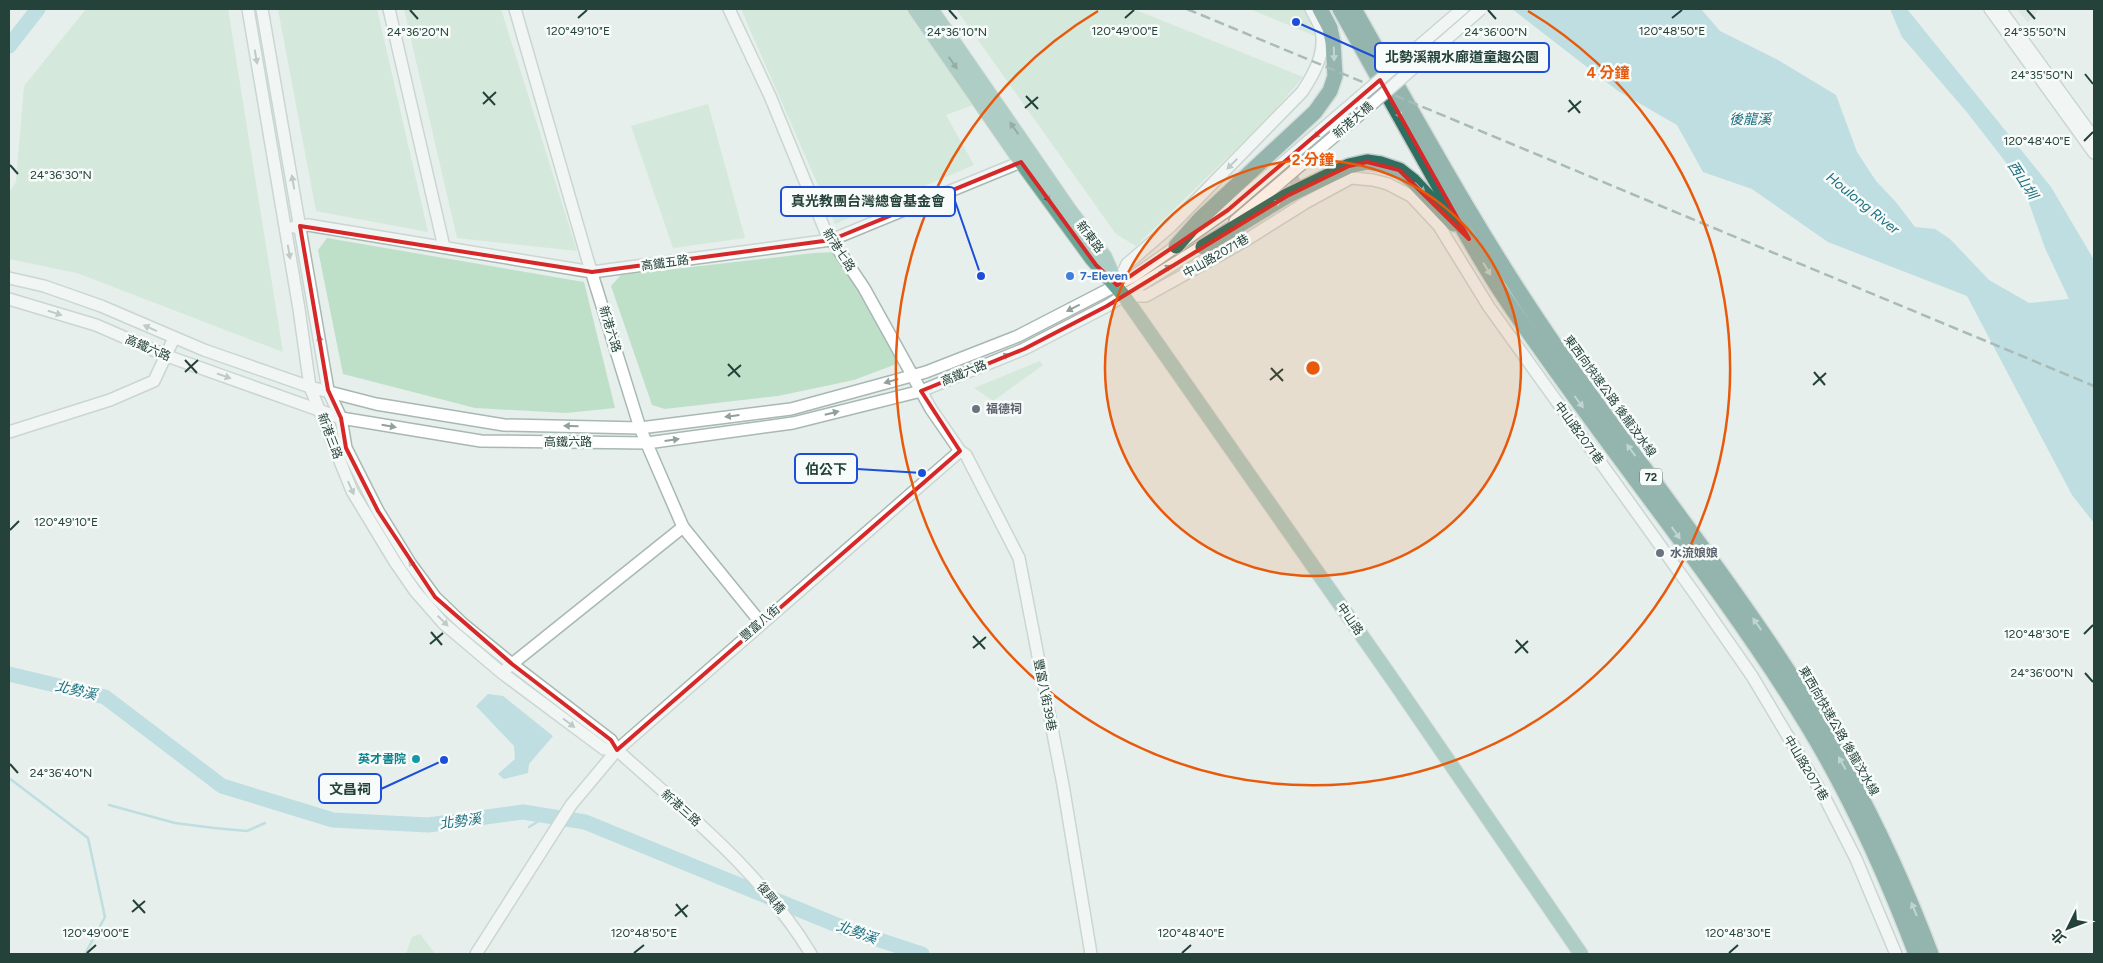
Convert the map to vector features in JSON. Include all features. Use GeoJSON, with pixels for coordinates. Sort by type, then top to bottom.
{"type":"FeatureCollection","features":[{"type":"Feature","properties":{"kind":"highway"},"geometry":{"type":"LineString","coordinates":[[1176,246],[1200,219],[1315,112],[1330,91],[1335,76],[1334,42],[1330,28],[1320,9]]}},
{"type":"Feature","properties":{"kind":"highway","name":"東西向快速公路 後龍汶水線"},"geometry":{"type":"LineString","coordinates":[[1340,9],[1501,293],[1556,372],[1670,526],[1806,724],[1851,805],[1899,908],[1916,954]]}},
{"type":"Feature","properties":{"kind":"highway","name":"東西向快速公路 後龍汶水線"},"geometry":{"type":"LineString","coordinates":[[1354,9],[1507,274],[1557,348],[1761,629],[1800,691],[1859,794],[1912,904],[1931,954]]}},
{"type":"Feature","properties":{"kind":"highway"},"geometry":{"type":"LineString","coordinates":[[1203,247],[1287,196],[1349,166],[1366,162],[1381,164],[1399,170],[1413,181],[1469,239]]}},
{"type":"Feature","properties":{"kind":"main road","name":"新東路"},"geometry":{"type":"LineString","coordinates":[[915,9],[1027,159]]}},
{"type":"Feature","properties":{"kind":"main road","name":"新東路"},"geometry":{"type":"LineString","coordinates":[[931,9],[1096,265],[1120,291]]}},
{"type":"Feature","properties":{"kind":"main road","name":"中山路"},"geometry":{"type":"LineString","coordinates":[[1120,291],[1389,675],[1581,954]]}},
{"type":"Feature","properties":{"kind":"street","name":"新港三路"},"geometry":{"type":"LineString","coordinates":[[248,9],[299,309],[310,387],[352,492],[395,562],[415,590],[443,623],[502,673],[604,749],[617,750]]}},
{"type":"Feature","properties":{"kind":"street","name":"新港三路"},"geometry":{"type":"LineString","coordinates":[[262,9],[328,390],[341,418],[346,448],[378,511],[410,563],[442,604],[463,624],[512,664],[610,740],[617,750],[745,866]]}},
{"type":"Feature","properties":{"kind":"street"},"geometry":{"type":"LineString","coordinates":[[389,9],[444,247]]}},
{"type":"Feature","properties":{"kind":"street","name":"新港六路"},"geometry":{"type":"LineString","coordinates":[[515,9],[640,428],[683,527],[761,623]]}},
{"type":"Feature","properties":{"kind":"street","name":"新港七路"},"geometry":{"type":"LineString","coordinates":[[730,9],[770,96],[825,230],[864,288],[912,376],[960,451]]}},
{"type":"Feature","properties":{"kind":"street"},"geometry":{"type":"LineString","coordinates":[[1120,291],[1127,264],[1171,226],[1302,92],[1315,73],[1321,49],[1320,30],[1311,9]]}},
{"type":"Feature","properties":{"kind":"street","name":"新港大橋"},"geometry":{"type":"LineString","coordinates":[[1120,291],[1176,246],[1228,210],[1462,9]]}},
{"type":"Feature","properties":{"kind":"street","name":"新港大橋"},"geometry":{"type":"LineString","coordinates":[[1120,291],[1203,247],[1481,9]]}},
{"type":"Feature","properties":{"kind":"street"},"geometry":{"type":"LineString","coordinates":[[1990,9],[2094,154]]}},
{"type":"Feature","properties":{"kind":"street"},"geometry":{"type":"LineString","coordinates":[[2000,9],[2094,138]]}},
{"type":"Feature","properties":{"kind":"street"},"geometry":{"type":"LineString","coordinates":[[1266,129],[1276,146]]}},
{"type":"Feature","properties":{"kind":"street","name":"高鐵五路"},"geometry":{"type":"LineString","coordinates":[[285,228],[308,225],[592,272],[831,240],[1027,159]]}},
{"type":"Feature","properties":{"kind":"street","name":"中山路2071巷"},"geometry":{"type":"LineString","coordinates":[[1120,291],[1146,296],[1243,242],[1304,201],[1351,178],[1373,180],[1388,184],[1411,196],[1439,226],[1489,307],[1752,676],[1827,802],[1856,859],[1896,954]]}},
{"type":"Feature","properties":{"kind":"street","name":"高鐵六路"},"geometry":{"type":"LineString","coordinates":[[9,278],[44,286],[101,306],[174,338],[310,387],[328,390],[376,404],[504,425],[640,428],[791,408],[912,376],[1018,336],[1120,291]]}},
{"type":"Feature","properties":{"kind":"street","name":"高鐵六路"},"geometry":{"type":"LineString","coordinates":[[9,299],[96,325],[167,356],[341,418],[481,442],[647,443],[793,423],[921,391],[1024,349],[1120,291]]}},
{"type":"Feature","properties":{"kind":"street"},"geometry":{"type":"LineString","coordinates":[[9,432],[110,400],[154,382],[174,338]]}},
{"type":"Feature","properties":{"kind":"street","name":"豐富八街"},"geometry":{"type":"LineString","coordinates":[[476,954],[571,805],[617,750],[960,451]]}},
{"type":"Feature","properties":{"kind":"street","name":"豐富八街39巷"},"geometry":{"type":"LineString","coordinates":[[960,451],[966,456],[1019,558],[1063,785],[1091,954]]}},
{"type":"Feature","properties":{"kind":"street"},"geometry":{"type":"LineString","coordinates":[[502,673],[683,527]]}},
{"type":"Feature","properties":{"kind":"street","name":"復興橋"},"geometry":{"type":"LineString","coordinates":[[745,866],[797,930],[811,954]]}},
{"type":"Feature","properties":{"kind":"highlighted area"},"geometry":{"type":"Polygon","coordinates":[[[1380,80],[1469,239],[1399,170],[1367,162],[1349,166],[1287,196],[1107,306],[1024,349],[921,391],[960,451],[617,750],[611,740],[512,664],[435,597],[378,511],[346,448],[341,418],[328,390],[300,226],[592,272],[831,240],[1021,162],[1096,265],[1117,285],[1228,210],[1380,80]]]}},
{"type":"Feature","properties":{"kind":"shaded area"},"geometry":{"type":"Polygon","coordinates":[[[2017,9],[2039,9],[2028,23],[2017,9]]]}},
{"type":"Feature","properties":{"kind":"green space"},"geometry":{"type":"Polygon","coordinates":[[[86,9],[228,9],[283,352],[77,273],[9,259],[9,193],[16,182],[24,86],[86,9]]]}},
{"type":"Feature","properties":{"kind":"green space"},"geometry":{"type":"Polygon","coordinates":[[[278,9],[377,9],[428,232],[316,211],[278,9]]]}},
{"type":"Feature","properties":{"kind":"green space"},"geometry":{"type":"Polygon","coordinates":[[[404,9],[501,9],[577,251],[457,238],[404,9]]]}},
{"type":"Feature","properties":{"kind":"green space"},"geometry":{"type":"Polygon","coordinates":[[[741,9],[906,9],[973,105],[946,115],[974,165],[835,224],[741,9]]]}},
{"type":"Feature","properties":{"kind":"green space"},"geometry":{"type":"Polygon","coordinates":[[[956,9],[1133,9],[1303,77],[1269,117],[1136,246],[1116,234],[956,9]]]}},
{"type":"Feature","properties":{"kind":"green space"},"geometry":{"type":"Polygon","coordinates":[[[1250,9],[1306,9],[1315,36],[1250,9]]]}},
{"type":"Feature","properties":{"kind":"green space"},"geometry":{"type":"Polygon","coordinates":[[[708,104],[745,238],[673,248],[631,126],[708,104]]]}},
{"type":"Feature","properties":{"kind":"green space"},"geometry":{"type":"Polygon","coordinates":[[[327,238],[584,282],[615,408],[566,413],[475,408],[343,374],[318,250],[327,238]]]}},
{"type":"Feature","properties":{"kind":"green space"},"geometry":{"type":"Polygon","coordinates":[[[836,252],[889,340],[899,363],[854,380],[778,396],[665,409],[652,405],[611,286],[621,275],[836,252]]]}},
{"type":"Feature","properties":{"kind":"green space"},"geometry":{"type":"Polygon","coordinates":[[[1040,361],[1043,365],[993,401],[974,388],[1040,361]]]}},
{"type":"Feature","properties":{"kind":"green space"},"geometry":{"type":"Polygon","coordinates":[[[420,934],[435,954],[406,954],[412,937],[420,934]]]}},
{"type":"Feature","properties":{"kind":"water","name":"後龍溪"},"geometry":{"type":"Polygon","coordinates":[[[1512,9],[1701,9],[1720,31],[1778,60],[1836,95],[1857,152],[1876,181],[1895,201],[1915,227],[1935,229],[1950,239],[1989,280],[2029,303],[2069,299],[2045,248],[2022,183],[1966,111],[1902,37],[1890,9],[1907,9],[2051,187],[2094,260],[2094,523],[2072,495],[1967,296],[1828,242],[1752,189],[1703,172],[1677,125],[1618,91],[1512,9]]]}},
{"type":"Feature","properties":{"kind":"water"},"geometry":{"type":"Polygon","coordinates":[[[488,694],[503,696],[553,736],[529,764],[528,773],[504,779],[498,774],[515,759],[514,746],[476,706],[488,694]]]}},
{"type":"Feature","properties":{"kind":"waterway","name":"北勢溪"},"geometry":{"type":"LineString","coordinates":[[9,46],[38,9]]}},
{"type":"Feature","properties":{"kind":"waterway","name":"北勢溪"},"geometry":{"type":"LineString","coordinates":[[9,674],[105,697],[222,786],[333,820],[428,825],[523,812],[585,822],[849,930],[922,954]]}},
{"type":"Feature","properties":{"kind":"waterway"},"geometry":{"type":"LineString","coordinates":[[9,778],[88,838],[105,917],[85,954]]}},
{"type":"Feature","properties":{"kind":"waterway"},"geometry":{"type":"LineString","coordinates":[[109,805],[175,823],[214,828],[247,831],[265,823]]}},
{"type":"Feature","properties":{"kind":"waterway"},"geometry":{"type":"LineString","coordinates":[[529,827],[547,816]]}},
{"type":"Feature","properties":{"kind":"tunnel"},"geometry":{"type":"LineString","coordinates":[[1276,146],[1303,197]]}},
{"type":"Feature","properties":{"kind":"railway"},"geometry":{"type":"LineString","coordinates":[[1187,9],[2094,386]]}},
{"type":"Feature","properties":{"kind":"place","name":"北勢溪親水廊道童趣公園"},"geometry":{"type":"Point","coordinates":[1296,22]}},
{"type":"Feature","properties":{"kind":"place","name":"真光教團台灣總會基金會"},"geometry":{"type":"Point","coordinates":[981,276]}},
{"type":"Feature","properties":{"kind":"place","name":"7-Eleven"},"geometry":{"type":"Point","coordinates":[1070,276]}},
{"type":"Feature","properties":{"kind":"place","name":"福德祠"},"geometry":{"type":"Point","coordinates":[976,409]}},
{"type":"Feature","properties":{"kind":"place","name":"伯公下"},"geometry":{"type":"Point","coordinates":[922,473]}},
{"type":"Feature","properties":{"kind":"place","name":"水流娘娘"},"geometry":{"type":"Point","coordinates":[1660,553]}},
{"type":"Feature","properties":{"kind":"place","name":"英才書院"},"geometry":{"type":"Point","coordinates":[416,759]}},
{"type":"Feature","properties":{"kind":"place","name":"文昌祠"},"geometry":{"type":"Point","coordinates":[444,760]}},
{"type":"Feature","properties":{"kind":"water label","name":"西山圳"},"geometry":{"type":"Point","coordinates":[2023,180]}},
{"type":"Feature","properties":{"kind":"water label","name":"Houlong River"},"geometry":{"type":"Point","coordinates":[1863,203]}}]}
